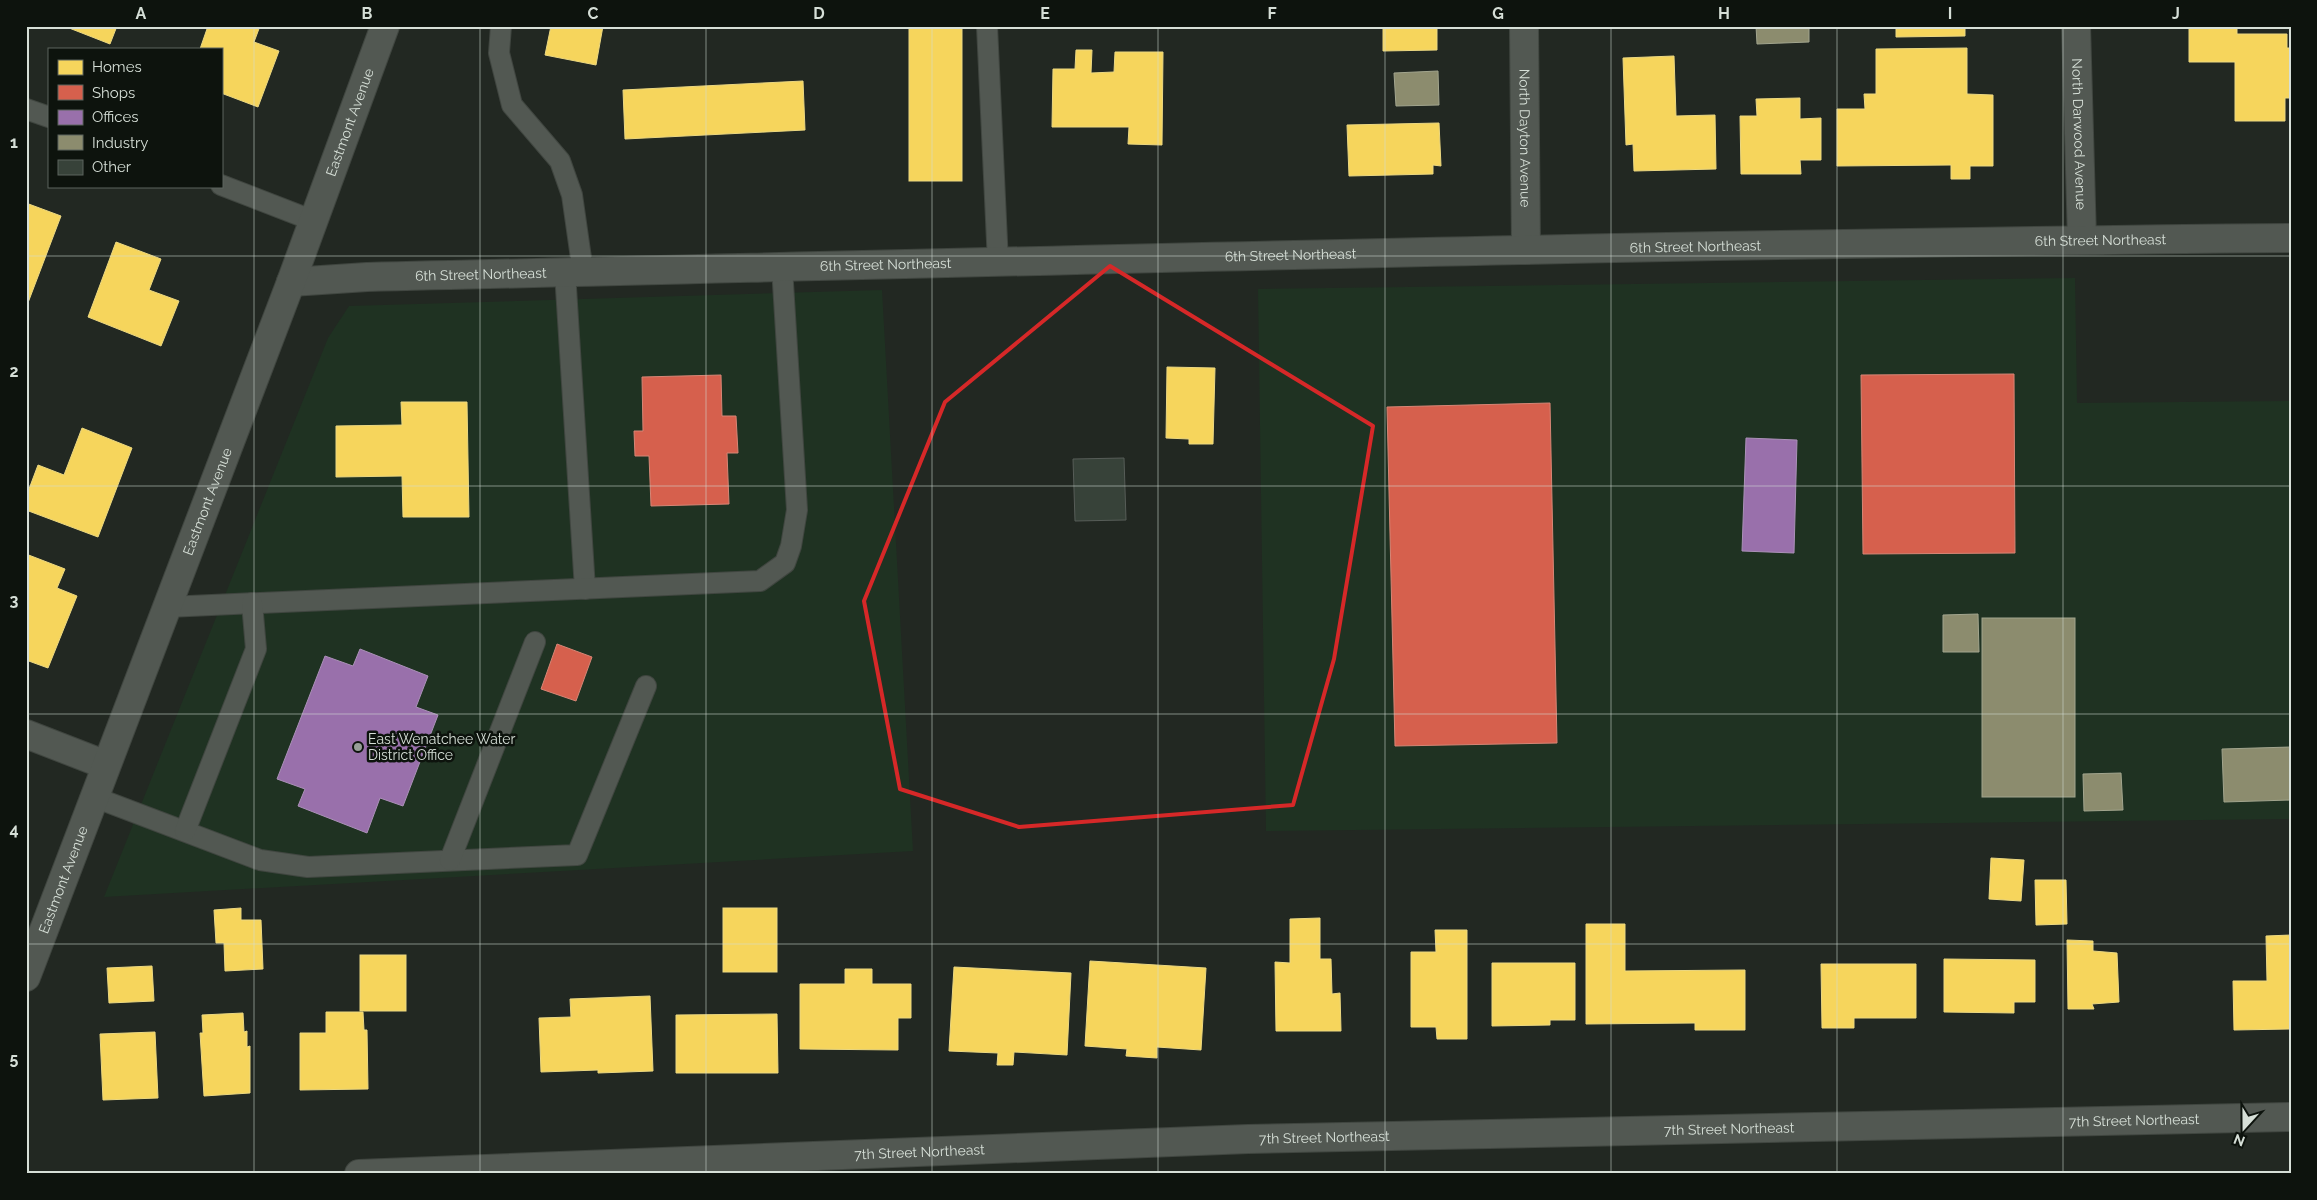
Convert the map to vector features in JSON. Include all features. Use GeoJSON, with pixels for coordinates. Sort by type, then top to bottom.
{"type":"FeatureCollection","features":[{"type":"Feature","properties":{"kind":"street","name":"Eastmont Avenue"},"geometry":{"type":"LineString","coordinates":[[26,977],[291,282],[385,26]]}},
{"type":"Feature","properties":{"kind":"street","name":"North Dayton Avenue"},"geometry":{"type":"LineString","coordinates":[[1524,26],[1526,250]]}},
{"type":"Feature","properties":{"kind":"street","name":"North Darwood Avenue"},"geometry":{"type":"LineString","coordinates":[[2076,26],[2082,240]]}},
{"type":"Feature","properties":{"kind":"street","name":"6th Street Northeast"},"geometry":{"type":"LineString","coordinates":[[291,282],[367,277],[1526,250],[2291,238]]}},
{"type":"Feature","properties":{"kind":"street"},"geometry":{"type":"LineString","coordinates":[[26,734],[106,765]]}},
{"type":"Feature","properties":{"kind":"street","name":"7th Street Northeast"},"geometry":{"type":"LineString","coordinates":[[359,1174],[1248,1139],[2291,1117]]}},
{"type":"Feature","properties":{"kind":"lane"},"geometry":{"type":"LineString","coordinates":[[501,26],[499,53],[512,105],[560,161],[572,195],[585,589]]}},
{"type":"Feature","properties":{"kind":"lane"},"geometry":{"type":"LineString","coordinates":[[987,26],[998,263]]}},
{"type":"Feature","properties":{"kind":"lane"},"geometry":{"type":"LineString","coordinates":[[26,109],[48,117]]}},
{"type":"Feature","properties":{"kind":"lane"},"geometry":{"type":"LineString","coordinates":[[222,185],[314,221]]}},
{"type":"Feature","properties":{"kind":"lane"},"geometry":{"type":"LineString","coordinates":[[167,607],[760,581],[785,563],[791,546],[797,510],[782,268]]}},
{"type":"Feature","properties":{"kind":"lane"},"geometry":{"type":"LineString","coordinates":[[185,831],[256,649],[252,603]]}},
{"type":"Feature","properties":{"kind":"lane"},"geometry":{"type":"LineString","coordinates":[[450,860],[535,642]]}},
{"type":"Feature","properties":{"kind":"lane"},"geometry":{"type":"LineString","coordinates":[[94,797],[260,860],[308,866],[577,855],[646,686]]}},
{"type":"Feature","properties":{"kind":"highlighted area"},"geometry":{"type":"Polygon","coordinates":[[[1110,266],[1373,426],[1334,659],[1293,805],[1019,827],[900,789],[864,601],[945,402],[1110,266]]]}},
{"type":"Feature","properties":{"kind":"shaded area"},"geometry":{"type":"Polygon","coordinates":[[[2075,278],[2077,403],[2291,401],[2291,819],[1266,831],[1258,289],[2075,278]]]}},
{"type":"Feature","properties":{"kind":"shaded area"},"geometry":{"type":"Polygon","coordinates":[[[882,290],[913,851],[104,897],[328,338],[349,306],[882,290]]]}},
{"type":"Feature","properties":{"kind":"building: Homes"},"geometry":{"type":"Polygon","coordinates":[[[64,26],[117,26],[110,44],[64,26]]]}},
{"type":"Feature","properties":{"kind":"building: Homes"},"geometry":{"type":"Polygon","coordinates":[[[208,26],[260,26],[254,42],[279,51],[258,107],[222,93],[222,48],[200,48],[208,26]]]}},
{"type":"Feature","properties":{"kind":"building: Homes"},"geometry":{"type":"Polygon","coordinates":[[[551,26],[603,26],[596,65],[545,55],[551,26]]]}},
{"type":"Feature","properties":{"kind":"building: Homes"},"geometry":{"type":"Polygon","coordinates":[[[909,26],[962,26],[962,181],[909,181],[909,26]]]}},
{"type":"Feature","properties":{"kind":"building: Homes"},"geometry":{"type":"Polygon","coordinates":[[[1383,26],[1437,26],[1437,50],[1383,51],[1383,26]]]}},
{"type":"Feature","properties":{"kind":"building: Homes"},"geometry":{"type":"Polygon","coordinates":[[[1896,26],[1965,26],[1965,36],[1896,37],[1896,26]]]}},
{"type":"Feature","properties":{"kind":"building: Homes"},"geometry":{"type":"Polygon","coordinates":[[[2189,26],[2237,26],[2237,34],[2287,34],[2287,48],[2291,48],[2291,98],[2285,98],[2285,121],[2235,121],[2235,62],[2189,62],[2189,26]]]}},
{"type":"Feature","properties":{"kind":"building: Homes"},"geometry":{"type":"Polygon","coordinates":[[[1967,48],[1967,94],[1993,95],[1993,166],[1970,166],[1970,179],[1951,179],[1951,165],[1837,166],[1837,109],[1865,109],[1864,94],[1876,94],[1876,49],[1967,48]]]}},
{"type":"Feature","properties":{"kind":"building: Homes"},"geometry":{"type":"Polygon","coordinates":[[[1076,50],[1092,50],[1091,73],[1114,72],[1115,52],[1163,52],[1162,145],[1128,144],[1129,127],[1052,127],[1053,69],[1075,69],[1076,50]]]}},
{"type":"Feature","properties":{"kind":"building: Homes"},"geometry":{"type":"Polygon","coordinates":[[[1674,56],[1676,116],[1715,115],[1716,169],[1634,171],[1633,144],[1626,145],[1623,58],[1674,56]]]}},
{"type":"Feature","properties":{"kind":"building: Homes"},"geometry":{"type":"Polygon","coordinates":[[[803,81],[805,130],[625,139],[623,90],[803,81]]]}},
{"type":"Feature","properties":{"kind":"building: Homes"},"geometry":{"type":"Polygon","coordinates":[[[1800,98],[1800,119],[1821,118],[1821,160],[1800,160],[1801,174],[1741,174],[1740,116],[1757,116],[1756,99],[1800,98]]]}},
{"type":"Feature","properties":{"kind":"building: Homes"},"geometry":{"type":"Polygon","coordinates":[[[1439,123],[1441,166],[1433,165],[1433,174],[1349,176],[1347,125],[1439,123]]]}},
{"type":"Feature","properties":{"kind":"building: Homes"},"geometry":{"type":"Polygon","coordinates":[[[26,203],[61,216],[26,308],[26,203]]]}},
{"type":"Feature","properties":{"kind":"building: Homes"},"geometry":{"type":"Polygon","coordinates":[[[116,242],[161,259],[149,290],[179,301],[161,346],[88,317],[116,242]]]}},
{"type":"Feature","properties":{"kind":"building: Homes"},"geometry":{"type":"Polygon","coordinates":[[[1167,367],[1215,368],[1213,444],[1189,444],[1189,439],[1166,438],[1167,367]]]}},
{"type":"Feature","properties":{"kind":"building: Homes"},"geometry":{"type":"Polygon","coordinates":[[[401,402],[467,402],[469,517],[403,517],[402,476],[336,477],[336,426],[402,425],[401,402]]]}},
{"type":"Feature","properties":{"kind":"building: Homes"},"geometry":{"type":"Polygon","coordinates":[[[82,428],[132,448],[98,537],[26,510],[26,497],[38,465],[64,475],[82,428]]]}},
{"type":"Feature","properties":{"kind":"building: Homes"},"geometry":{"type":"Polygon","coordinates":[[[26,554],[65,569],[57,588],[77,596],[48,668],[26,660],[26,554]]]}},
{"type":"Feature","properties":{"kind":"building: Homes"},"geometry":{"type":"Polygon","coordinates":[[[1991,858],[2024,860],[2021,901],[1989,899],[1991,858]]]}},
{"type":"Feature","properties":{"kind":"building: Homes"},"geometry":{"type":"Polygon","coordinates":[[[2035,880],[2066,880],[2067,924],[2036,925],[2035,880]]]}},
{"type":"Feature","properties":{"kind":"building: Homes"},"geometry":{"type":"Polygon","coordinates":[[[241,908],[241,920],[261,920],[263,969],[225,971],[224,943],[216,943],[214,910],[241,908]]]}},
{"type":"Feature","properties":{"kind":"building: Homes"},"geometry":{"type":"Polygon","coordinates":[[[723,908],[777,908],[777,972],[723,972],[723,908]]]}},
{"type":"Feature","properties":{"kind":"building: Homes"},"geometry":{"type":"Polygon","coordinates":[[[1320,918],[1320,959],[1331,959],[1332,994],[1340,993],[1341,1031],[1276,1031],[1275,962],[1290,963],[1290,919],[1320,918]]]}},
{"type":"Feature","properties":{"kind":"building: Homes"},"geometry":{"type":"Polygon","coordinates":[[[1586,924],[1625,924],[1625,971],[1745,970],[1745,1030],[1695,1030],[1695,1023],[1586,1024],[1586,924]]]}},
{"type":"Feature","properties":{"kind":"building: Homes"},"geometry":{"type":"Polygon","coordinates":[[[1435,930],[1467,930],[1467,1039],[1437,1039],[1436,1027],[1411,1027],[1411,952],[1436,952],[1435,930]]]}},
{"type":"Feature","properties":{"kind":"building: Homes"},"geometry":{"type":"Polygon","coordinates":[[[2291,935],[2291,1029],[2234,1030],[2233,981],[2267,981],[2266,936],[2291,935]]]}},
{"type":"Feature","properties":{"kind":"building: Homes"},"geometry":{"type":"Polygon","coordinates":[[[2067,940],[2093,941],[2093,951],[2117,953],[2119,1002],[2092,1004],[2094,1009],[2068,1009],[2067,940]]]}},
{"type":"Feature","properties":{"kind":"building: Homes"},"geometry":{"type":"Polygon","coordinates":[[[360,955],[406,955],[406,1011],[360,1011],[360,955]]]}},
{"type":"Feature","properties":{"kind":"building: Homes"},"geometry":{"type":"Polygon","coordinates":[[[1944,959],[2035,960],[2035,1002],[2014,1002],[2014,1013],[1944,1012],[1944,959]]]}},
{"type":"Feature","properties":{"kind":"building: Homes"},"geometry":{"type":"Polygon","coordinates":[[[1090,961],[1206,968],[1201,1050],[1157,1047],[1157,1058],[1126,1056],[1127,1049],[1085,1046],[1090,961]]]}},
{"type":"Feature","properties":{"kind":"building: Homes"},"geometry":{"type":"Polygon","coordinates":[[[1492,963],[1575,963],[1575,1020],[1550,1020],[1550,1025],[1492,1026],[1492,963]]]}},
{"type":"Feature","properties":{"kind":"building: Homes"},"geometry":{"type":"Polygon","coordinates":[[[1821,964],[1916,964],[1916,1018],[1854,1018],[1854,1028],[1822,1028],[1821,964]]]}},
{"type":"Feature","properties":{"kind":"building: Homes"},"geometry":{"type":"Polygon","coordinates":[[[152,966],[154,1001],[109,1003],[107,968],[152,966]]]}},
{"type":"Feature","properties":{"kind":"building: Homes"},"geometry":{"type":"Polygon","coordinates":[[[954,967],[1071,973],[1067,1055],[1014,1052],[1013,1065],[997,1065],[998,1053],[949,1051],[954,967]]]}},
{"type":"Feature","properties":{"kind":"building: Homes"},"geometry":{"type":"Polygon","coordinates":[[[845,969],[872,969],[872,984],[911,984],[911,1018],[898,1018],[898,1050],[800,1049],[800,984],[845,984],[845,969]]]}},
{"type":"Feature","properties":{"kind":"building: Homes"},"geometry":{"type":"Polygon","coordinates":[[[650,996],[653,1071],[598,1073],[598,1070],[541,1072],[539,1018],[571,1017],[570,999],[650,996]]]}},
{"type":"Feature","properties":{"kind":"building: Homes"},"geometry":{"type":"Polygon","coordinates":[[[326,1012],[363,1012],[364,1030],[367,1030],[368,1089],[300,1090],[300,1033],[326,1033],[326,1012]]]}},
{"type":"Feature","properties":{"kind":"building: Homes"},"geometry":{"type":"Polygon","coordinates":[[[243,1013],[244,1032],[247,1031],[247,1047],[250,1046],[250,1093],[204,1096],[200,1033],[203,1033],[202,1015],[243,1013]]]}},
{"type":"Feature","properties":{"kind":"building: Homes"},"geometry":{"type":"Polygon","coordinates":[[[777,1014],[778,1073],[676,1073],[676,1015],[777,1014]]]}},
{"type":"Feature","properties":{"kind":"building: Homes"},"geometry":{"type":"Polygon","coordinates":[[[155,1032],[158,1098],[103,1100],[100,1034],[155,1032]]]}},
{"type":"Feature","properties":{"kind":"building: Shops"},"geometry":{"type":"Polygon","coordinates":[[[2014,374],[2015,553],[1863,554],[1861,375],[2014,374]]]}},
{"type":"Feature","properties":{"kind":"building: Shops"},"geometry":{"type":"Polygon","coordinates":[[[721,375],[722,416],[736,416],[738,453],[727,453],[729,504],[651,506],[649,456],[635,456],[634,431],[643,431],[642,377],[721,375]]]}},
{"type":"Feature","properties":{"kind":"building: Shops"},"geometry":{"type":"Polygon","coordinates":[[[1550,403],[1557,743],[1395,746],[1387,407],[1550,403]]]}},
{"type":"Feature","properties":{"kind":"building: Shops"},"geometry":{"type":"Polygon","coordinates":[[[557,644],[592,657],[576,701],[541,689],[557,644]]]}},
{"type":"Feature","properties":{"kind":"building: Offices"},"geometry":{"type":"Polygon","coordinates":[[[1746,438],[1797,440],[1794,553],[1742,551],[1746,438]]]}},
{"type":"Feature","properties":{"kind":"building: Offices","name":"East Wenatchee Water District Office"},"geometry":{"type":"Polygon","coordinates":[[[360,649],[428,676],[416,707],[438,715],[403,806],[380,798],[367,833],[298,806],[305,789],[277,779],[325,656],[353,666],[360,649]]]}},
{"type":"Feature","properties":{"kind":"building: Industry"},"geometry":{"type":"Polygon","coordinates":[[[1756,26],[1809,26],[1809,42],[1757,44],[1756,26]]]}},
{"type":"Feature","properties":{"kind":"building: Industry"},"geometry":{"type":"Polygon","coordinates":[[[1438,71],[1439,105],[1396,106],[1394,73],[1438,71]]]}},
{"type":"Feature","properties":{"kind":"building: Industry"},"geometry":{"type":"Polygon","coordinates":[[[1978,614],[1979,652],[1943,652],[1943,615],[1978,614]]]}},
{"type":"Feature","properties":{"kind":"building: Industry"},"geometry":{"type":"Polygon","coordinates":[[[1982,618],[2075,618],[2075,797],[1982,797],[1982,618]]]}},
{"type":"Feature","properties":{"kind":"building: Industry"},"geometry":{"type":"Polygon","coordinates":[[[2291,747],[2291,800],[2224,802],[2222,749],[2291,747]]]}},
{"type":"Feature","properties":{"kind":"building: Industry"},"geometry":{"type":"Polygon","coordinates":[[[2121,773],[2123,810],[2084,811],[2083,774],[2121,773]]]}},
{"type":"Feature","properties":{"kind":"building: Other"},"geometry":{"type":"Polygon","coordinates":[[[1124,458],[1126,520],[1075,521],[1073,459],[1124,458]]]}},
{"type":"Feature","properties":{"kind":"place","name":"East Wenatchee Water District Office"},"geometry":{"type":"Point","coordinates":[358,747]}}]}
